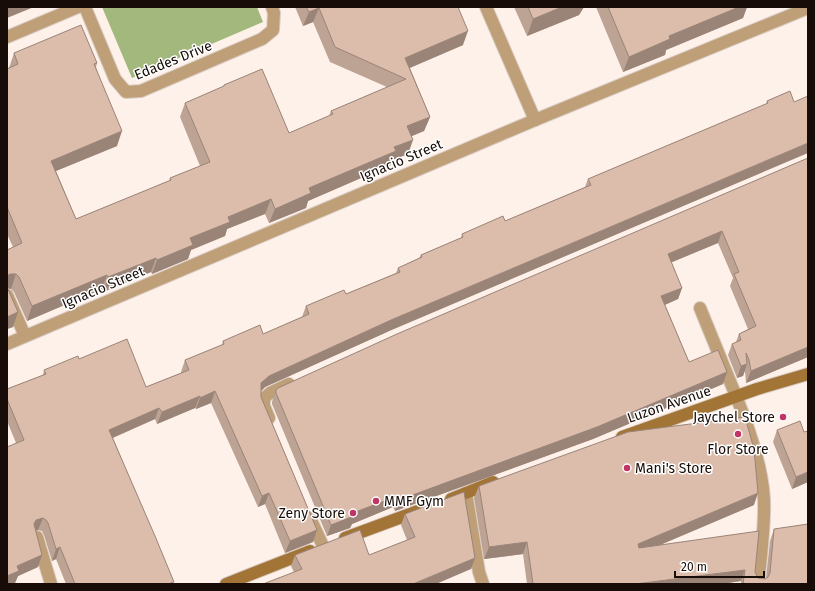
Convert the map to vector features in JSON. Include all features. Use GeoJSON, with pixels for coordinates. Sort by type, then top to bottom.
{"type":"FeatureCollection","features":[{"type":"Feature","properties":{"kind":"main road","name":"Luzon Avenue"},"geometry":{"type":"LineString","coordinates":[[611,440],[736,396],[808,374]]}},
{"type":"Feature","properties":{"kind":"main road"},"geometry":{"type":"LineString","coordinates":[[226,584],[330,543],[466,494],[507,477]]}},
{"type":"Feature","properties":{"kind":"street"},"geometry":{"type":"LineString","coordinates":[[7,37],[78,7]]}},
{"type":"Feature","properties":{"kind":"street","name":"Edades Drive"},"geometry":{"type":"LineString","coordinates":[[85,7],[115,79],[126,92],[141,91],[262,39],[273,30],[274,13],[272,7]]}},
{"type":"Feature","properties":{"kind":"street"},"geometry":{"type":"LineString","coordinates":[[486,7],[534,120]]}},
{"type":"Feature","properties":{"kind":"street","name":"Ignacio Street"},"geometry":{"type":"LineString","coordinates":[[7,344],[534,120],[808,8]]}},
{"type":"Feature","properties":{"kind":"street"},"geometry":{"type":"LineString","coordinates":[[7,295],[25,336]]}},
{"type":"Feature","properties":{"kind":"street"},"geometry":{"type":"LineString","coordinates":[[700,308],[747,424],[761,476],[764,498],[764,520],[758,584]]}},
{"type":"Feature","properties":{"kind":"street"},"geometry":{"type":"LineString","coordinates":[[273,427],[264,406],[264,398],[270,393],[298,380]]}},
{"type":"Feature","properties":{"kind":"street"},"geometry":{"type":"LineString","coordinates":[[466,494],[479,572],[483,584]]}},
{"type":"Feature","properties":{"kind":"street"},"geometry":{"type":"LineString","coordinates":[[306,507],[330,543]]}},
{"type":"Feature","properties":{"kind":"street"},"geometry":{"type":"LineString","coordinates":[[37,537],[51,584]]}},
{"type":"Feature","properties":{"kind":"green space"},"geometry":{"type":"Polygon","coordinates":[[[102,7],[257,7],[263,22],[132,78],[102,7]]]}},
{"type":"Feature","properties":{"kind":"building"},"geometry":{"type":"Polygon","coordinates":[[[306,7],[458,7],[468,31],[405,58],[430,117],[407,126],[413,140],[394,147],[396,151],[309,188],[311,193],[275,209],[271,199],[228,217],[230,222],[190,238],[193,245],[157,260],[156,258],[108,277],[107,275],[32,306],[19,277],[16,274],[10,274],[7,276],[7,250],[22,243],[7,207],[7,69],[18,64],[14,53],[81,25],[97,63],[94,64],[122,131],[51,161],[76,219],[171,180],[170,178],[210,162],[185,103],[224,85],[262,69],[289,133],[333,114],[331,111],[406,79],[335,47],[319,8],[309,12],[306,7]]]}},
{"type":"Feature","properties":{"kind":"building"},"geometry":{"type":"Polygon","coordinates":[[[528,7],[562,7],[533,19],[528,7]]]}},
{"type":"Feature","properties":{"kind":"building"},"geometry":{"type":"Polygon","coordinates":[[[608,7],[739,7],[669,36],[670,39],[629,57],[608,7]]]}},
{"type":"Feature","properties":{"kind":"building"},"geometry":{"type":"Polygon","coordinates":[[[790,91],[794,102],[808,96],[808,143],[391,320],[269,376],[261,383],[261,397],[317,530],[290,541],[269,493],[262,496],[215,391],[162,412],[159,408],[109,430],[174,582],[168,584],[75,584],[60,547],[56,549],[48,523],[43,518],[36,520],[34,524],[42,555],[17,566],[19,571],[7,576],[7,447],[24,440],[7,399],[7,389],[46,374],[44,370],[78,356],[79,359],[127,339],[146,387],[189,370],[185,360],[224,344],[223,341],[260,325],[263,334],[309,314],[306,306],[344,290],[346,294],[400,272],[398,268],[422,257],[421,255],[463,237],[462,234],[503,216],[505,221],[591,185],[588,179],[768,103],[767,101],[790,91]]]}},
{"type":"Feature","properties":{"kind":"building"},"geometry":{"type":"Polygon","coordinates":[[[808,158],[808,347],[751,371],[746,353],[747,364],[741,366],[732,344],[741,340],[739,334],[756,326],[734,274],[739,272],[722,231],[668,254],[682,288],[661,296],[689,362],[718,350],[727,372],[597,427],[399,500],[397,496],[353,513],[354,516],[331,525],[276,393],[278,388],[397,334],[808,158]]]}},
{"type":"Feature","properties":{"kind":"building"},"geometry":{"type":"Polygon","coordinates":[[[7,287],[18,312],[7,317],[7,287]]]}},
{"type":"Feature","properties":{"kind":"building"},"geometry":{"type":"Polygon","coordinates":[[[745,417],[754,449],[758,493],[638,544],[639,548],[759,531],[755,572],[758,578],[765,579],[770,573],[774,529],[808,524],[808,584],[743,584],[745,570],[635,584],[533,584],[527,542],[489,547],[479,486],[628,432],[745,417]]]}},
{"type":"Feature","properties":{"kind":"building"},"geometry":{"type":"Polygon","coordinates":[[[800,421],[804,432],[808,431],[808,472],[796,477],[777,430],[800,421]]]}},
{"type":"Feature","properties":{"kind":"building"},"geometry":{"type":"Polygon","coordinates":[[[464,492],[475,558],[413,584],[263,584],[302,569],[295,555],[360,530],[369,555],[415,537],[405,514],[464,492]]]}},
{"type":"Feature","properties":{"kind":"place","name":"Jaychel Store"},"geometry":{"type":"Point","coordinates":[783,417]}},
{"type":"Feature","properties":{"kind":"place","name":"Flor Store"},"geometry":{"type":"Point","coordinates":[738,434]}},
{"type":"Feature","properties":{"kind":"place","name":"Mani's Store"},"geometry":{"type":"Point","coordinates":[627,468]}},
{"type":"Feature","properties":{"kind":"place","name":"MMF Gym"},"geometry":{"type":"Point","coordinates":[376,501]}},
{"type":"Feature","properties":{"kind":"place","name":"Zeny Store"},"geometry":{"type":"Point","coordinates":[353,513]}}]}
